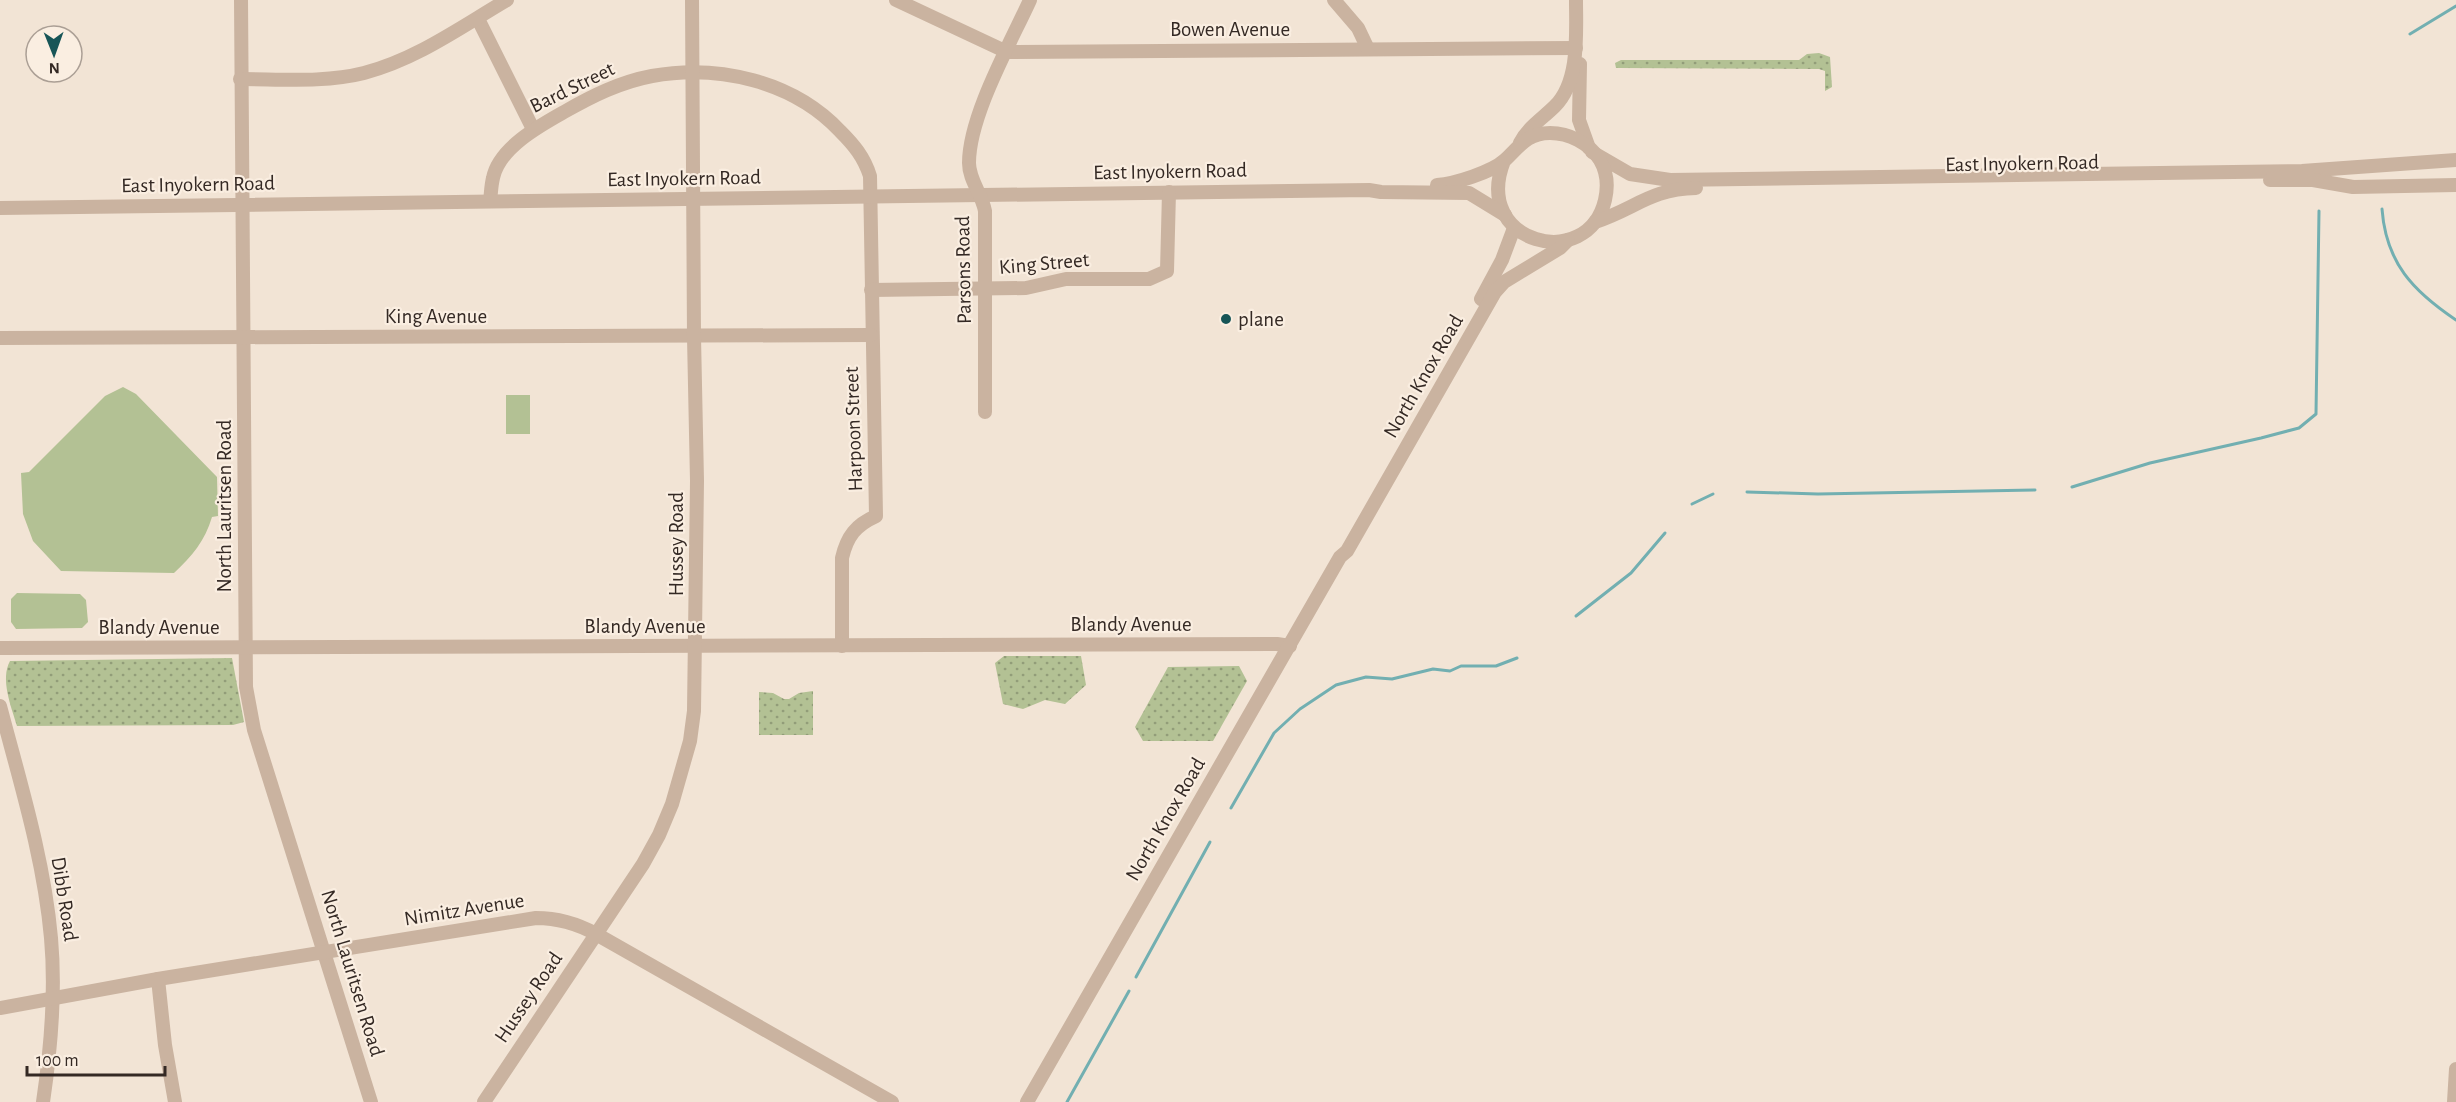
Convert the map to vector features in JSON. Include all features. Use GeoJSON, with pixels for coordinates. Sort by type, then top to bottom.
{"type":"FeatureCollection","features":[{"type":"Feature","properties":{"kind":"street","name":"North Lauritsen Road"},"geometry":{"type":"LineString","coordinates":[[241,0],[246,687],[252,721],[371,1102]]}},
{"type":"Feature","properties":{"kind":"street"},"geometry":{"type":"LineString","coordinates":[[240,79],[332,78],[362,74],[421,51],[478,19],[506,0]]}},
{"type":"Feature","properties":{"kind":"street","name":"Hussey Road"},"geometry":{"type":"LineString","coordinates":[[484,1102],[643,864],[672,804],[690,741],[694,711],[696,646],[697,481],[692,0]]}},
{"type":"Feature","properties":{"kind":"street","name":"Bowen Avenue"},"geometry":{"type":"LineString","coordinates":[[896,0],[1007,52],[1576,48]]}},
{"type":"Feature","properties":{"kind":"street","name":"Parsons Road"},"geometry":{"type":"LineString","coordinates":[[985,412],[985,211],[980,194],[970,175],[969,164],[972,137],[978,114],[1030,0]]}},
{"type":"Feature","properties":{"kind":"street"},"geometry":{"type":"LineString","coordinates":[[1334,0],[1358,28],[1368,49]]}},
{"type":"Feature","properties":{"kind":"street"},"geometry":{"type":"LineString","coordinates":[[1576,0],[1576,48],[1580,61],[1579,120],[1590,150]]}},
{"type":"Feature","properties":{"kind":"street"},"geometry":{"type":"LineString","coordinates":[[478,19],[533,129]]}},
{"type":"Feature","properties":{"kind":"street"},"geometry":{"type":"LineString","coordinates":[[1519,144],[1547,133],[1562,134],[1577,139],[1600,160],[1606,176],[1607,192],[1603,208],[1595,222],[1583,233],[1568,240],[1549,243],[1530,238],[1514,228],[1504,215],[1497,188],[1504,161],[1526,132],[1564,95],[1572,73],[1572,61],[1576,48]]}},
{"type":"Feature","properties":{"kind":"street","name":"Bard Street"},"geometry":{"type":"LineString","coordinates":[[490,201],[493,176],[509,150],[533,129],[609,88],[651,76],[691,74],[726,75],[764,83],[782,90],[815,109],[859,150],[870,176],[870,196]]}},
{"type":"Feature","properties":{"kind":"street","name":"East Inyokern Road"},"geometry":{"type":"LineString","coordinates":[[1590,150],[1630,174],[1657,179],[2302,171],[2456,160]]}},
{"type":"Feature","properties":{"kind":"street","name":"East Inyokern Road"},"geometry":{"type":"LineString","coordinates":[[2373,166],[2395,160],[2456,153]]}},
{"type":"Feature","properties":{"kind":"street","name":"East Inyokern Road"},"geometry":{"type":"LineString","coordinates":[[1369,190],[1380,186],[1450,184],[1504,161]]}},
{"type":"Feature","properties":{"kind":"street","name":"East Inyokern Road"},"geometry":{"type":"LineString","coordinates":[[1595,222],[1614,216],[1659,192],[1679,189],[2313,180],[2353,187],[2456,185]]}},
{"type":"Feature","properties":{"kind":"street","name":"East Inyokern Road"},"geometry":{"type":"LineString","coordinates":[[0,208],[1369,190],[1469,193],[1504,215]]}},
{"type":"Feature","properties":{"kind":"street","name":"King Street"},"geometry":{"type":"LineString","coordinates":[[871,290],[1026,288],[1066,279],[1149,279],[1167,271],[1169,192]]}},
{"type":"Feature","properties":{"kind":"street","name":"Harpoon Street"},"geometry":{"type":"LineString","coordinates":[[842,646],[842,558],[845,546],[855,528],[876,516],[870,196]]}},
{"type":"Feature","properties":{"kind":"street","name":"North Knox Road"},"geometry":{"type":"LineString","coordinates":[[1340,558],[1341,548],[1502,260],[1514,228]]}},
{"type":"Feature","properties":{"kind":"street","name":"North Knox Road"},"geometry":{"type":"LineString","coordinates":[[1027,1102],[1495,292],[1504,282],[1560,248],[1568,240]]}},
{"type":"Feature","properties":{"kind":"street","name":"King Avenue"},"geometry":{"type":"LineString","coordinates":[[0,338],[871,335]]}},
{"type":"Feature","properties":{"kind":"street","name":"Blandy Avenue"},"geometry":{"type":"LineString","coordinates":[[0,648],[1277,644],[1290,646]]}},
{"type":"Feature","properties":{"kind":"street","name":"Dibb Road"},"geometry":{"type":"LineString","coordinates":[[0,706],[31,825],[51,937],[53,999],[50,1052],[43,1102]]}},
{"type":"Feature","properties":{"kind":"street","name":"Nimitz Avenue"},"geometry":{"type":"LineString","coordinates":[[0,1008],[158,979],[536,918],[555,918],[576,924],[596,934],[892,1102]]}},
{"type":"Feature","properties":{"kind":"street"},"geometry":{"type":"LineString","coordinates":[[575,965],[582,941],[576,924]]}},
{"type":"Feature","properties":{"kind":"street"},"geometry":{"type":"LineString","coordinates":[[158,979],[165,1045],[175,1102]]}},
{"type":"Feature","properties":{"kind":"street"},"geometry":{"type":"LineString","coordinates":[[2454,1102],[2456,1069]]}},
{"type":"Feature","properties":{"kind":"green space"},"geometry":{"type":"Polygon","coordinates":[[[1819,53],[1830,57],[1832,87],[1825,91],[1825,71],[1819,69],[1616,68],[1615,63],[1621,60],[1799,60],[1807,54],[1819,53]]]}},
{"type":"Feature","properties":{"kind":"green space"},"geometry":{"type":"Polygon","coordinates":[[[123,387],[136,394],[217,477],[218,516],[212,517],[197,548],[174,573],[61,571],[33,541],[23,514],[21,473],[29,472],[105,396],[123,387]]]}},
{"type":"Feature","properties":{"kind":"green space"},"geometry":{"type":"Polygon","coordinates":[[[506,395],[530,395],[530,434],[506,434],[506,395]]]}},
{"type":"Feature","properties":{"kind":"green space"},"geometry":{"type":"Polygon","coordinates":[[[17,593],[80,594],[86,600],[88,622],[82,628],[16,629],[11,622],[11,599],[17,593]]]}},
{"type":"Feature","properties":{"kind":"green space"},"geometry":{"type":"Polygon","coordinates":[[[1004,656],[1081,656],[1086,685],[1065,704],[1045,700],[1023,709],[1003,704],[995,663],[1004,656]]]}},
{"type":"Feature","properties":{"kind":"green space"},"geometry":{"type":"Polygon","coordinates":[[[232,658],[244,722],[233,725],[17,726],[6,684],[10,661],[232,658]]]}},
{"type":"Feature","properties":{"kind":"green space"},"geometry":{"type":"Polygon","coordinates":[[[1239,666],[1247,681],[1213,741],[1143,741],[1135,727],[1168,667],[1239,666]]]}},
{"type":"Feature","properties":{"kind":"green space"},"geometry":{"type":"Polygon","coordinates":[[[813,691],[813,735],[759,735],[759,692],[773,693],[789,699],[799,693],[813,691]]]}},
{"type":"Feature","properties":{"kind":"waterway"},"geometry":{"type":"LineString","coordinates":[[2410,34],[2456,6]]}},
{"type":"Feature","properties":{"kind":"waterway"},"geometry":{"type":"LineString","coordinates":[[2382,209],[2389,245],[2404,274],[2427,298],[2456,320]]}},
{"type":"Feature","properties":{"kind":"waterway"},"geometry":{"type":"LineString","coordinates":[[2072,487],[2150,463],[2299,428],[2316,414],[2319,211]]}},
{"type":"Feature","properties":{"kind":"waterway"},"geometry":{"type":"LineString","coordinates":[[1747,492],[1818,494],[2035,490]]}},
{"type":"Feature","properties":{"kind":"waterway"},"geometry":{"type":"LineString","coordinates":[[1692,504],[1713,494]]}},
{"type":"Feature","properties":{"kind":"waterway"},"geometry":{"type":"LineString","coordinates":[[1576,616],[1631,573],[1665,533]]}},
{"type":"Feature","properties":{"kind":"waterway"},"geometry":{"type":"LineString","coordinates":[[1231,808],[1274,733],[1300,709],[1336,685],[1366,677],[1392,679],[1433,669],[1450,671],[1461,666],[1496,666],[1517,658]]}},
{"type":"Feature","properties":{"kind":"waterway"},"geometry":{"type":"LineString","coordinates":[[1136,977],[1210,842]]}},
{"type":"Feature","properties":{"kind":"waterway"},"geometry":{"type":"LineString","coordinates":[[1067,1102],[1129,991]]}},
{"type":"Feature","properties":{"kind":"place","name":"plane"},"geometry":{"type":"Point","coordinates":[1226,319]}}]}
